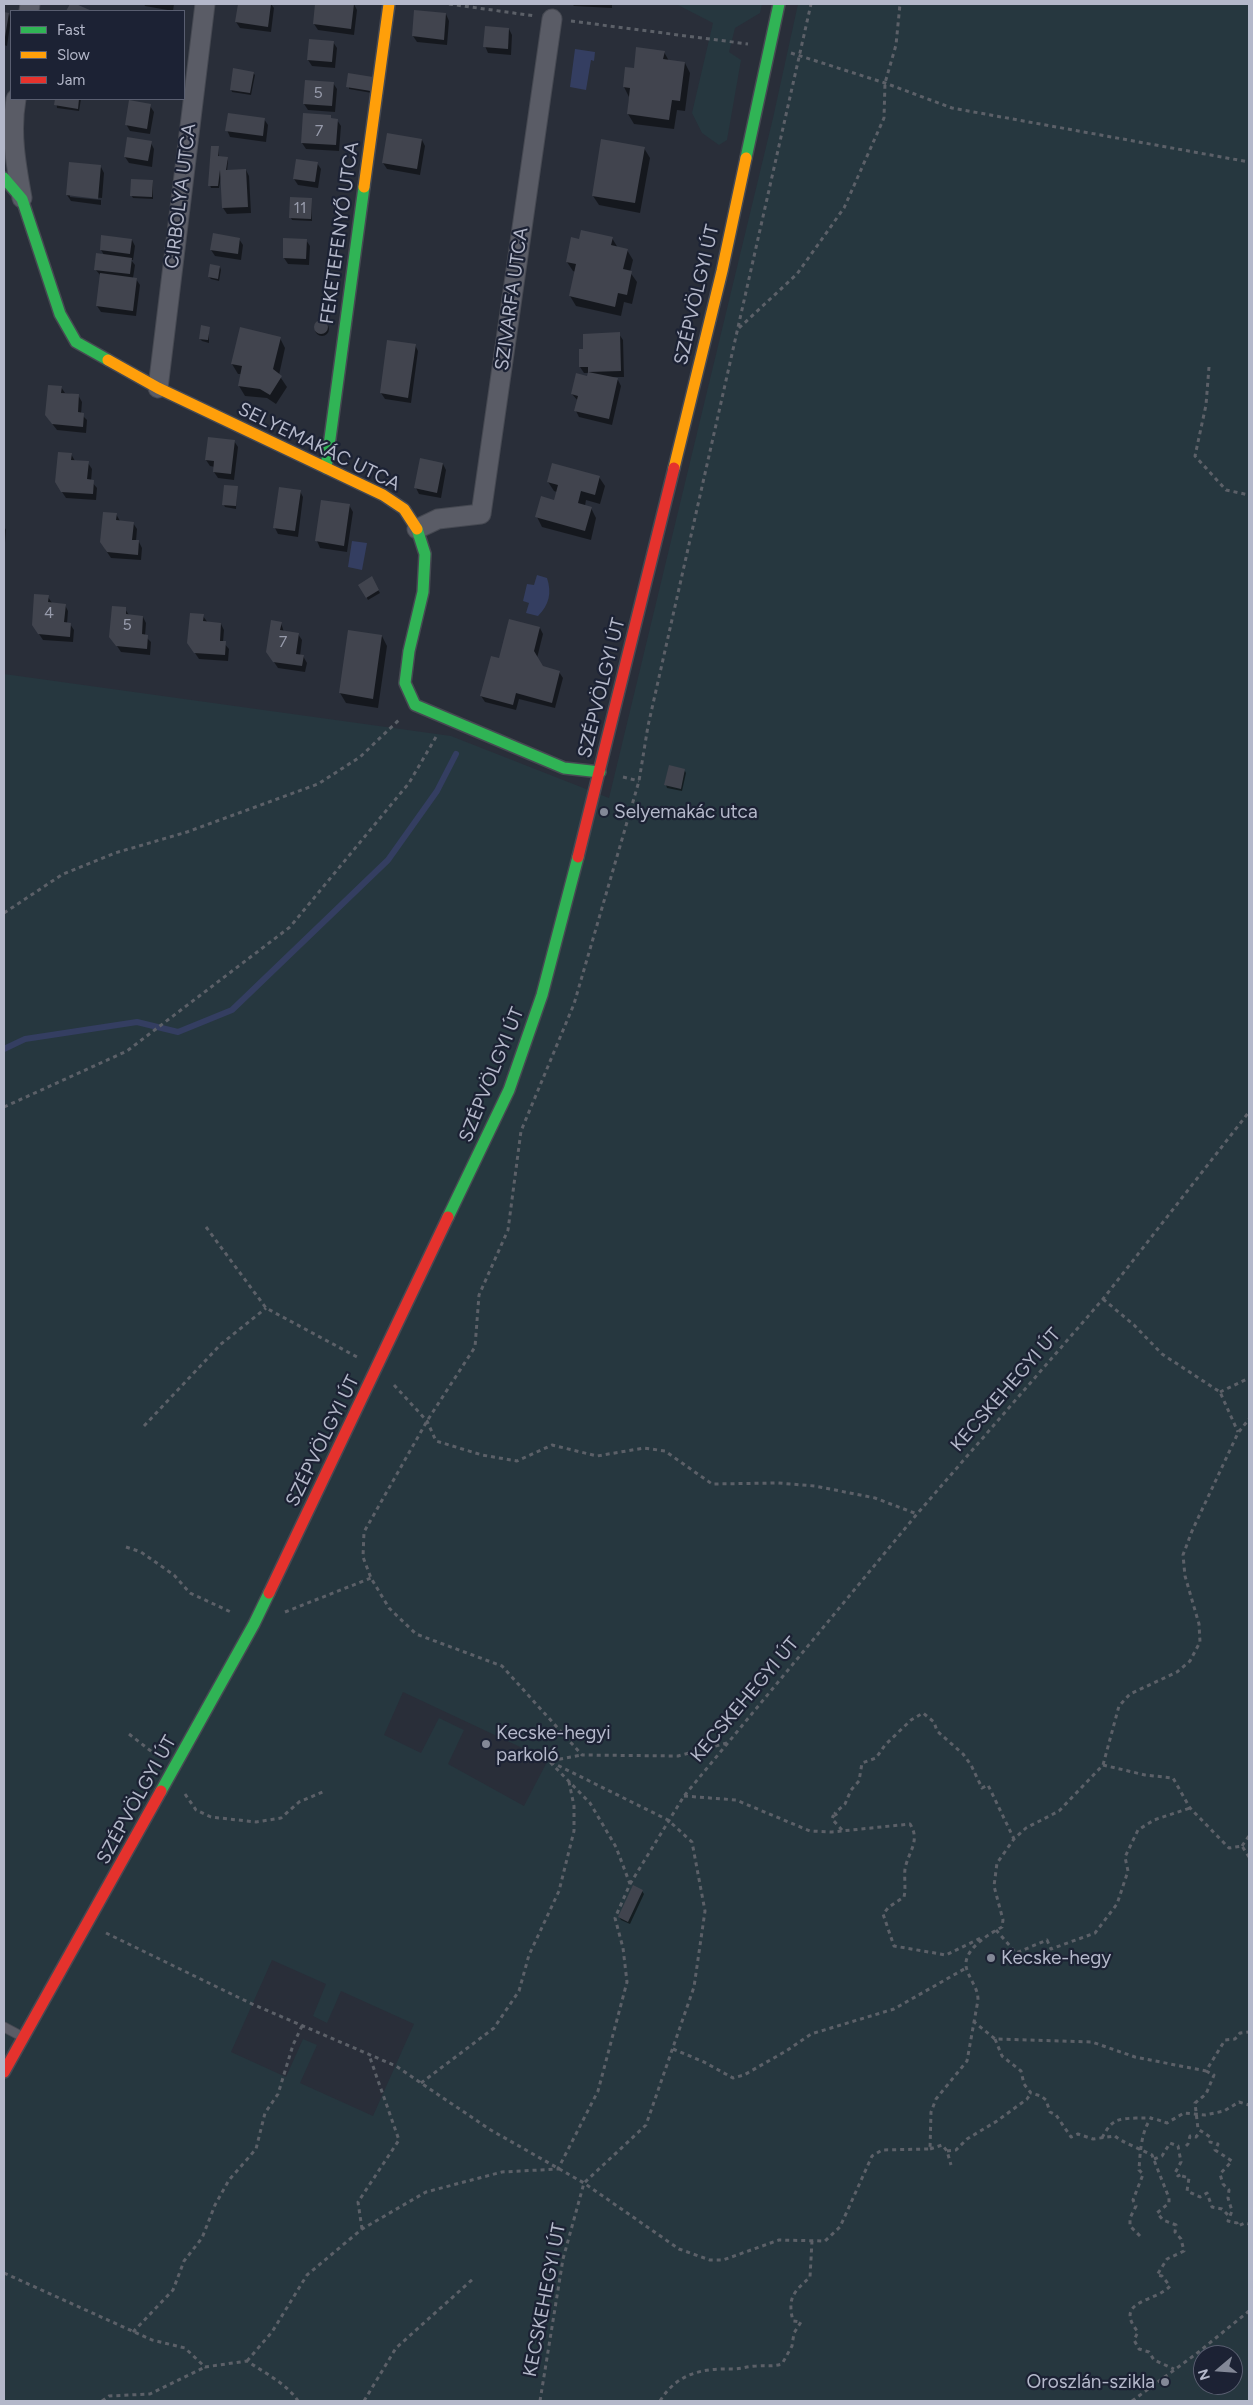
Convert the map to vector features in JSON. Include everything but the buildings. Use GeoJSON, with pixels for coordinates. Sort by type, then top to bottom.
{"type":"FeatureCollection","features":[{"type":"Feature","properties":{"kind":"street","name":"CIRBOLYA UTCA"},"geometry":{"type":"LineString","coordinates":[[158,388],[205,4]]}},
{"type":"Feature","properties":{"kind":"street","name":"FEKETEFENYŐ UTCA"},"geometry":{"type":"LineString","coordinates":[[326,468],[389,4]]}},
{"type":"Feature","properties":{"kind":"street","name":"SZÉPVÖLGYI ÚT"},"geometry":{"type":"LineString","coordinates":[[4,2072],[254,1624],[378,1368],[508,1090],[542,995],[600,772],[722,271],[779,4]]}},
{"type":"Feature","properties":{"kind":"street","name":"SZIVARFA UTCA"},"geometry":{"type":"LineString","coordinates":[[417,529],[438,519],[481,514],[552,18]]}},
{"type":"Feature","properties":{"kind":"street"},"geometry":{"type":"LineString","coordinates":[[16,100],[13,116],[14,152],[22,199]]}},
{"type":"Feature","properties":{"kind":"street","name":"SELYEMAKÁC UTCA"},"geometry":{"type":"LineString","coordinates":[[4,178],[22,199],[60,314],[76,342],[158,388],[382,495],[404,509],[417,529],[425,554],[422,592],[408,651],[405,684],[415,705]]}},
{"type":"Feature","properties":{"kind":"street"},"geometry":{"type":"LineString","coordinates":[[415,705],[564,768],[600,772]]}},
{"type":"Feature","properties":{"kind":"lane"},"geometry":{"type":"LineString","coordinates":[[4,2026],[23,2037]]}},
{"type":"Feature","properties":{"kind":"path"},"geometry":{"type":"LineString","coordinates":[[449,4],[770,47],[885,83],[952,108],[1249,162]]}},
{"type":"Feature","properties":{"kind":"path"},"geometry":{"type":"LineString","coordinates":[[582,1755],[502,1666],[416,1634],[389,1608],[370,1578],[363,1557],[364,1532],[427,1421],[474,1348],[479,1295],[508,1230],[521,1131],[574,1004],[639,781],[648,726],[811,4]]}},
{"type":"Feature","properties":{"kind":"path"},"geometry":{"type":"LineString","coordinates":[[738,329],[797,274],[844,208],[884,118],[885,83],[896,46],[900,4]]}},
{"type":"Feature","properties":{"kind":"path"},"geometry":{"type":"LineString","coordinates":[[1209,367],[1206,405],[1195,456],[1226,490],[1249,495]]}},
{"type":"Feature","properties":{"kind":"path"},"geometry":{"type":"LineString","coordinates":[[4,913],[63,874],[115,852],[187,832],[318,784],[360,757],[415,705]]}},
{"type":"Feature","properties":{"kind":"path"},"geometry":{"type":"LineString","coordinates":[[4,1107],[127,1051],[290,926],[408,783],[449,718]]}},
{"type":"Feature","properties":{"kind":"path"},"geometry":{"type":"LineString","coordinates":[[4,907],[9,908]]}},
{"type":"Feature","properties":{"kind":"path","name":"KECSKEHEGYI ÚT"},"geometry":{"type":"LineString","coordinates":[[558,2169],[598,2090],[627,1982],[623,1948],[615,1918],[630,1884],[668,1820],[684,1796],[727,1743],[917,1514],[1103,1299],[1249,1112]]}},
{"type":"Feature","properties":{"kind":"path"},"geometry":{"type":"LineString","coordinates":[[206,1227],[266,1308],[378,1368],[427,1421],[436,1441],[482,1454],[517,1461],[552,1444],[597,1456],[644,1448],[665,1451],[712,1484],[778,1483],[815,1486],[875,1498],[917,1514]]}},
{"type":"Feature","properties":{"kind":"path"},"geometry":{"type":"LineString","coordinates":[[1103,1299],[1162,1354],[1220,1392],[1238,1433]]}},
{"type":"Feature","properties":{"kind":"path"},"geometry":{"type":"LineString","coordinates":[[144,1426],[221,1344],[266,1308]]}},
{"type":"Feature","properties":{"kind":"path"},"geometry":{"type":"LineString","coordinates":[[1220,1392],[1249,1378]]}},
{"type":"Feature","properties":{"kind":"path"},"geometry":{"type":"LineString","coordinates":[[684,1796],[736,1800],[810,1831],[910,1824],[914,1830],[914,1843],[905,1869],[904,1897],[889,1907],[883,1914],[894,1946],[946,1955],[1002,1927],[1003,1920],[994,1886],[997,1863],[1014,1839],[1026,1828],[1059,1811],[1103,1765],[1119,1706],[1130,1694],[1177,1672],[1190,1661],[1200,1642],[1199,1624],[1185,1576],[1183,1555],[1238,1433],[1249,1419]]}},
{"type":"Feature","properties":{"kind":"path"},"geometry":{"type":"LineString","coordinates":[[126,1547],[141,1552],[174,1575],[190,1593],[254,1624],[370,1578]]}},
{"type":"Feature","properties":{"kind":"path"},"geometry":{"type":"LineString","coordinates":[[842,1830],[832,1819],[833,1816],[836,1818],[836,1813],[845,1804],[851,1790],[859,1782],[862,1763],[876,1758],[885,1745],[911,1720],[923,1713],[934,1722],[937,1731],[963,1754],[971,1765],[982,1788],[988,1785],[1014,1839]]}},
{"type":"Feature","properties":{"kind":"path"},"geometry":{"type":"LineString","coordinates":[[129,1734],[148,1747],[172,1774],[196,1810],[211,1817],[256,1822],[281,1818],[299,1802],[325,1791]]}},
{"type":"Feature","properties":{"kind":"path"},"geometry":{"type":"LineString","coordinates":[[548,1760],[582,1755],[678,1756],[727,1743]]}},
{"type":"Feature","properties":{"kind":"path"},"geometry":{"type":"LineString","coordinates":[[548,1760],[590,1802],[616,1847],[630,1884]]}},
{"type":"Feature","properties":{"kind":"path"},"geometry":{"type":"LineString","coordinates":[[548,1760],[668,1820],[692,1842],[705,1911],[694,1987],[646,2125],[584,2183]]}},
{"type":"Feature","properties":{"kind":"path"},"geometry":{"type":"LineString","coordinates":[[1103,1765],[1145,1776],[1173,1778],[1190,1808],[1229,1848],[1242,1846],[1249,1836]]}},
{"type":"Feature","properties":{"kind":"path"},"geometry":{"type":"LineString","coordinates":[[421,2083],[494,2028],[519,1991],[529,1955],[559,1891],[574,1831],[574,1806],[569,1781]]}},
{"type":"Feature","properties":{"kind":"path"},"geometry":{"type":"LineString","coordinates":[[996,1930],[1016,1953],[1047,1940],[1051,1949],[1095,1933],[1117,1904],[1128,1871],[1125,1857],[1138,1830],[1154,1820],[1190,1808]]}},
{"type":"Feature","properties":{"kind":"path"},"geometry":{"type":"LineString","coordinates":[[1242,1846],[1249,1857]]}},
{"type":"Feature","properties":{"kind":"path"},"geometry":{"type":"LineString","coordinates":[[88,1924],[252,2004],[396,2066],[489,2129],[584,2183],[679,2249],[710,2260],[723,2260],[779,2240],[825,2241],[840,2227],[872,2156],[882,2150],[930,2150],[942,2145],[948,2151],[951,2165]]}},
{"type":"Feature","properties":{"kind":"path"},"geometry":{"type":"LineString","coordinates":[[930,2150],[931,2112],[936,2099],[967,2061],[978,1990],[966,1968],[970,1953],[986,1936]]}},
{"type":"Feature","properties":{"kind":"path"},"geometry":{"type":"LineString","coordinates":[[673,2049],[704,2062],[733,2078],[744,2075],[811,2034],[894,2009],[966,1968]]}},
{"type":"Feature","properties":{"kind":"path"},"geometry":{"type":"LineString","coordinates":[[973,2021],[995,2039],[1002,2056],[1021,2071],[1024,2084],[1031,2093],[1041,2096],[1046,2100],[1050,2112],[1056,2115],[1071,2137],[1078,2134],[1092,2139],[1115,2136],[1120,2141],[1152,2155],[1169,2198],[1169,2203],[1157,2213],[1163,2220],[1176,2226],[1175,2232],[1181,2239],[1184,2252],[1171,2255],[1163,2262],[1157,2275],[1162,2276],[1170,2286],[1164,2293],[1134,2305],[1130,2312],[1130,2323],[1138,2332],[1134,2340],[1139,2348],[1149,2352],[1154,2360],[1174,2369]]}},
{"type":"Feature","properties":{"kind":"path"},"geometry":{"type":"LineString","coordinates":[[133,2332],[173,2290],[184,2260],[202,2238],[215,2205],[229,2180],[256,2149],[265,2113],[278,2094],[293,2045],[302,2026]]}},
{"type":"Feature","properties":{"kind":"path"},"geometry":{"type":"LineString","coordinates":[[1206,2071],[1225,2040],[1235,2039],[1240,2033],[1249,2032]]}},
{"type":"Feature","properties":{"kind":"path"},"geometry":{"type":"LineString","coordinates":[[995,2039],[1092,2042],[1135,2056],[1206,2071],[1214,2075],[1206,2094],[1195,2103],[1197,2109],[1195,2115],[1200,2132]]}},
{"type":"Feature","properties":{"kind":"path"},"geometry":{"type":"LineString","coordinates":[[362,2229],[358,2202],[399,2140],[369,2054]]}},
{"type":"Feature","properties":{"kind":"path"},"geometry":{"type":"LineString","coordinates":[[948,2151],[956,2150],[967,2139],[997,2121],[1027,2099],[1031,2093]]}},
{"type":"Feature","properties":{"kind":"path"},"geometry":{"type":"LineString","coordinates":[[1102,2138],[1107,2129],[1115,2122],[1130,2117],[1135,2119],[1160,2119],[1167,2123],[1184,2113],[1195,2115],[1224,2111],[1239,2102],[1249,2106]]}},
{"type":"Feature","properties":{"kind":"path"},"geometry":{"type":"LineString","coordinates":[[1140,2236],[1130,2226],[1130,2223],[1136,2206],[1133,2200],[1143,2174],[1139,2170],[1141,2149],[1146,2126],[1152,2118]]}},
{"type":"Feature","properties":{"kind":"path"},"geometry":{"type":"LineString","coordinates":[[1200,2132],[1202,2130],[1210,2137],[1210,2142],[1218,2144],[1215,2150],[1232,2161],[1220,2174],[1223,2184],[1229,2190],[1228,2198],[1232,2211],[1228,2221],[1236,2223],[1238,2226],[1245,2223],[1249,2224]]}},
{"type":"Feature","properties":{"kind":"path"},"geometry":{"type":"LineString","coordinates":[[1186,2146],[1190,2136],[1196,2137],[1200,2132]]}},
{"type":"Feature","properties":{"kind":"path"},"geometry":{"type":"LineString","coordinates":[[1154,2159],[1162,2156],[1170,2143],[1178,2146],[1181,2162],[1176,2173],[1178,2176],[1182,2174],[1182,2176],[1189,2178],[1187,2191],[1200,2197],[1208,2193],[1212,2207],[1222,2209],[1230,2217]]}},
{"type":"Feature","properties":{"kind":"path"},"geometry":{"type":"LineString","coordinates":[[102,2401],[109,2396],[150,2394],[205,2367],[247,2361],[272,2332],[307,2275],[362,2229],[426,2192],[502,2172],[558,2169]]}},
{"type":"Feature","properties":{"kind":"path","name":"KECSKEHEGYI ÚT"},"geometry":{"type":"LineString","coordinates":[[540,2401],[563,2259],[584,2183]]}},
{"type":"Feature","properties":{"kind":"path"},"geometry":{"type":"LineString","coordinates":[[660,2401],[671,2386],[693,2373],[721,2367],[735,2369],[758,2365],[770,2368],[782,2364],[792,2346],[794,2333],[800,2322],[793,2321],[790,2309],[793,2292],[810,2277],[812,2241]]}},
{"type":"Feature","properties":{"kind":"path"},"geometry":{"type":"LineString","coordinates":[[4,2273],[152,2340],[185,2348],[205,2367]]}},
{"type":"Feature","properties":{"kind":"path"},"geometry":{"type":"LineString","coordinates":[[364,2401],[396,2348],[474,2278]]}},
{"type":"Feature","properties":{"kind":"path"},"geometry":{"type":"LineString","coordinates":[[1132,2401],[1249,2311]]}},
{"type":"Feature","properties":{"kind":"path"},"geometry":{"type":"LineString","coordinates":[[247,2361],[274,2379],[294,2395],[298,2401]]}},
{"type":"Feature","properties":{"kind":"shaded area"},"geometry":{"type":"Polygon","coordinates":[[[676,4],[762,4],[760,13],[735,28],[729,52],[741,60],[727,140],[719,145],[702,133],[692,113],[713,23],[676,4]]]}},
{"type":"Feature","properties":{"kind":"shaded area"},"geometry":{"type":"Polygon","coordinates":[[[798,4],[1249,4],[1249,2401],[4,2401],[4,674],[451,736],[609,798],[773,118],[798,4]],[[403,1692],[384,1735],[421,1753],[439,1718],[464,1730],[448,1764],[524,1806],[548,1760],[403,1692]],[[272,1960],[231,2052],[286,2077],[303,2039],[317,2045],[300,2083],[373,2116],[414,2024],[341,1991],[327,2023],[313,2016],[326,1984],[272,1960]]]}},
{"type":"Feature","properties":{"kind":"water"},"geometry":{"type":"Polygon","coordinates":[[[575,49],[595,52],[594,61],[591,60],[586,90],[570,87],[575,49]]]}},
{"type":"Feature","properties":{"kind":"water"},"geometry":{"type":"Polygon","coordinates":[[[352,541],[367,543],[362,570],[348,567],[352,541]]]}},
{"type":"Feature","properties":{"kind":"water"},"geometry":{"type":"Polygon","coordinates":[[[537,575],[547,578],[549,589],[545,608],[538,616],[526,613],[529,603],[523,601],[527,584],[534,585],[537,575]]]}},
{"type":"Feature","properties":{"kind":"waterway"},"geometry":{"type":"LineString","coordinates":[[4,1049],[25,1039],[137,1022],[178,1032],[232,1010],[388,860],[437,791],[456,754]]}},
{"type":"Feature","properties":{"kind":"traffic: fast"},"geometry":{"type":"LineString","coordinates":[[746,158],[779,4]]}},
{"type":"Feature","properties":{"kind":"traffic: fast"},"geometry":{"type":"LineString","coordinates":[[4,178],[22,199],[60,314],[76,342],[108,360]]}},
{"type":"Feature","properties":{"kind":"traffic: fast"},"geometry":{"type":"LineString","coordinates":[[326,468],[364,187]]}},
{"type":"Feature","properties":{"kind":"traffic: fast"},"geometry":{"type":"LineString","coordinates":[[417,529],[425,554],[423,592],[409,651],[405,683],[415,705],[564,768],[600,772]]}},
{"type":"Feature","properties":{"kind":"traffic: fast"},"geometry":{"type":"LineString","coordinates":[[448,1217],[509,1090],[542,995],[578,857]]}},
{"type":"Feature","properties":{"kind":"traffic: fast"},"geometry":{"type":"LineString","coordinates":[[161,1791],[254,1624],[269,1593]]}},
{"type":"Feature","properties":{"kind":"traffic: slow"},"geometry":{"type":"LineString","coordinates":[[364,187],[389,4]]}},
{"type":"Feature","properties":{"kind":"traffic: slow"},"geometry":{"type":"LineString","coordinates":[[674,468],[722,271],[746,158]]}},
{"type":"Feature","properties":{"kind":"traffic: slow"},"geometry":{"type":"LineString","coordinates":[[108,360],[158,388],[383,495],[404,509],[417,529]]}},
{"type":"Feature","properties":{"kind":"traffic: jam"},"geometry":{"type":"LineString","coordinates":[[578,857],[674,468]]}},
{"type":"Feature","properties":{"kind":"traffic: jam"},"geometry":{"type":"LineString","coordinates":[[269,1593],[448,1217]]}},
{"type":"Feature","properties":{"kind":"traffic: jam"},"geometry":{"type":"LineString","coordinates":[[4,2072],[161,1791]]}},
{"type":"Feature","properties":{"kind":"place","name":"Selyemakác utca"},"geometry":{"type":"Point","coordinates":[604,812]}},
{"type":"Feature","properties":{"kind":"place","name":"Kecske-hegyi parkoló"},"geometry":{"type":"Point","coordinates":[486,1744]}},
{"type":"Feature","properties":{"kind":"place","name":"Kecske-hegy"},"geometry":{"type":"Point","coordinates":[991,1958]}},
{"type":"Feature","properties":{"kind":"place","name":"Oroszlán-szikla"},"geometry":{"type":"Point","coordinates":[1165,2382]}}]}
